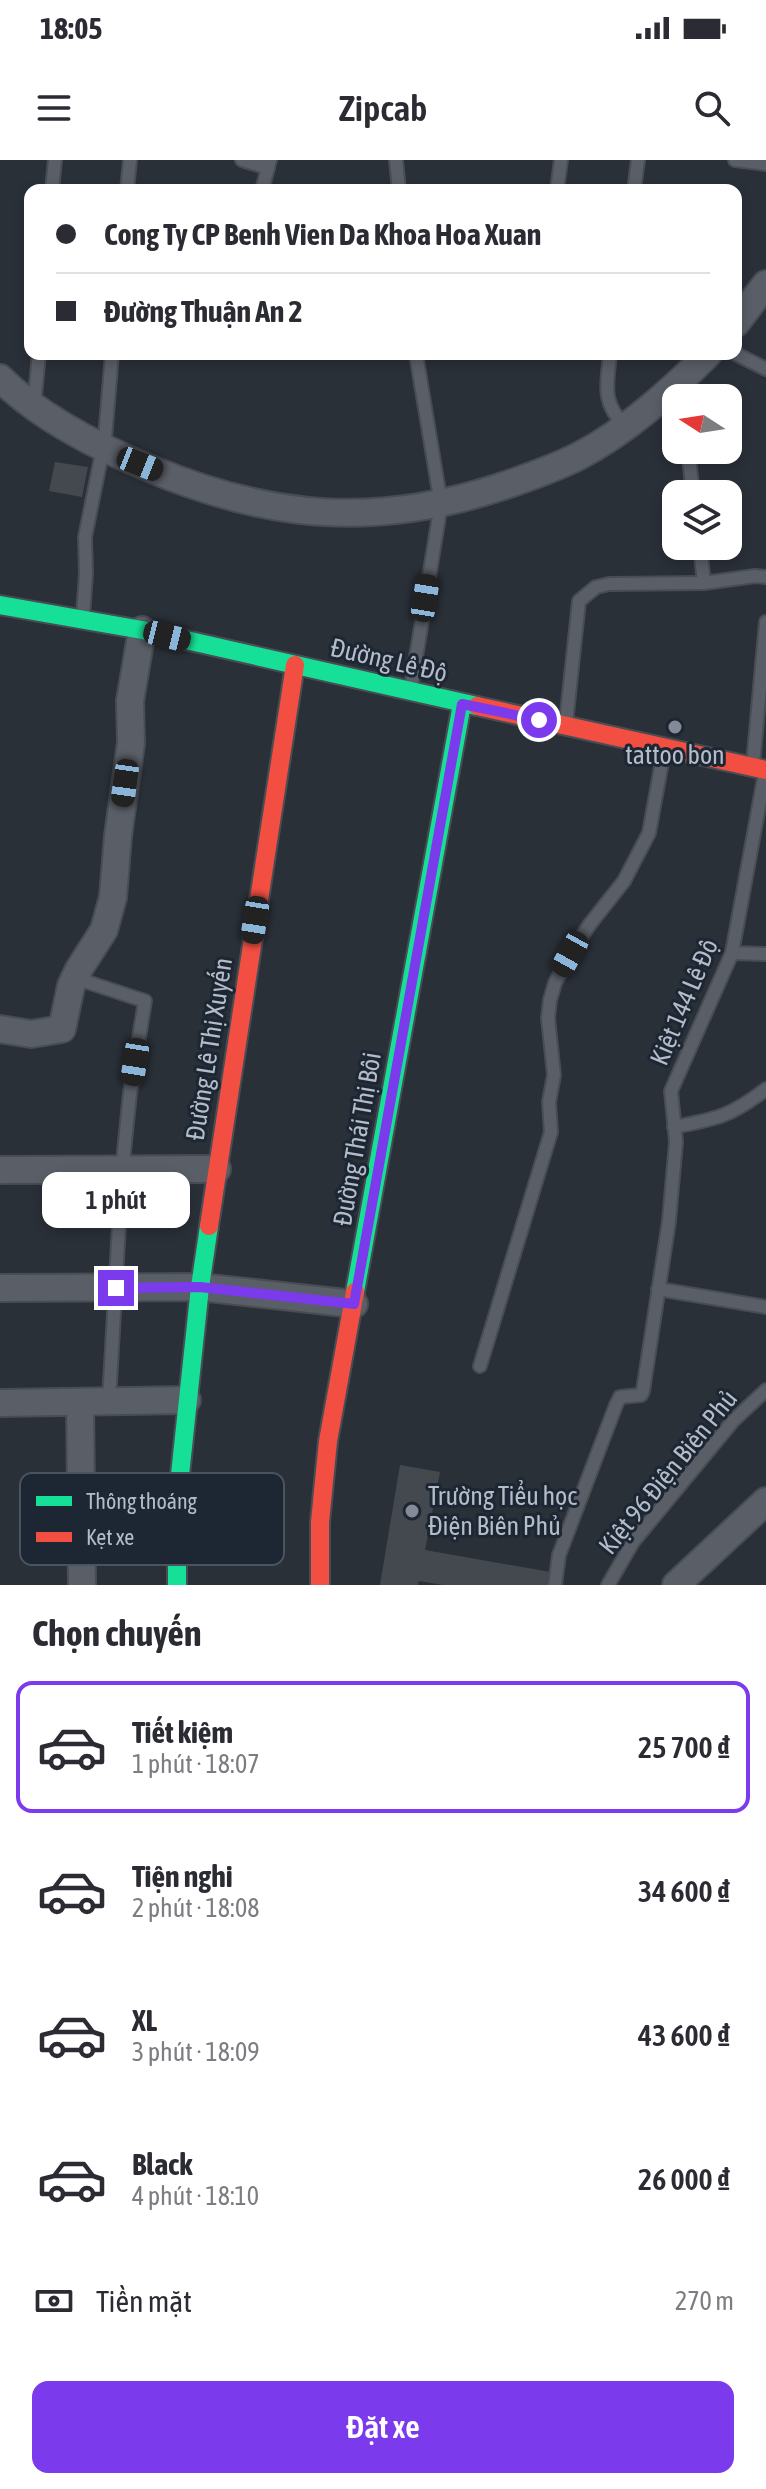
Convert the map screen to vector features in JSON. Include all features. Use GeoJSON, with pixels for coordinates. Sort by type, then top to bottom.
{"type":"FeatureCollection","features":[{"type":"Feature","properties":{"kind":"street"},"geometry":{"type":"LineString","coordinates":[[742,315],[766,284]]}},
{"type":"Feature","properties":{"kind":"street"},"geometry":{"type":"LineString","coordinates":[[686,384],[704,360]]}},
{"type":"Feature","properties":{"kind":"street"},"geometry":{"type":"LineString","coordinates":[[12,393],[103,448],[191,486],[285,509],[327,513],[413,509],[441,504],[517,481],[579,456],[662,402]]}},
{"type":"Feature","properties":{"kind":"street","name":"Đường Lê Độ"},"geometry":{"type":"LineString","coordinates":[[0,605],[142,630],[761,769]]}},
{"type":"Feature","properties":{"kind":"street"},"geometry":{"type":"LineString","coordinates":[[0,1029],[31,1034],[62,1029],[71,986],[104,930],[113,897],[131,743],[130,709],[142,630]]}},
{"type":"Feature","properties":{"kind":"street","name":"Đường Lê Thị Xuyến"},"geometry":{"type":"LineString","coordinates":[[180,1473],[200,1287],[295,665]]}},
{"type":"Feature","properties":{"kind":"street","name":"Đường Thái Thị Bôi"},"geometry":{"type":"LineString","coordinates":[[320,1585],[320,1522],[328,1441],[462,704]]}},
{"type":"Feature","properties":{"kind":"street"},"geometry":{"type":"LineString","coordinates":[[0,1170],[217,1169]]}},
{"type":"Feature","properties":{"kind":"street"},"geometry":{"type":"LineString","coordinates":[[0,1288],[200,1287],[354,1304]]}},
{"type":"Feature","properties":{"kind":"street"},"geometry":{"type":"LineString","coordinates":[[0,1403],[187,1400]]}},
{"type":"Feature","properties":{"kind":"street"},"geometry":{"type":"LineString","coordinates":[[80,1402],[81,1473]]}},
{"type":"Feature","properties":{"kind":"street"},"geometry":{"type":"LineString","coordinates":[[676,1585],[766,1501]]}},
{"type":"Feature","properties":{"kind":"street"},"geometry":{"type":"LineString","coordinates":[[82,1565],[82,1585]]}},
{"type":"Feature","properties":{"kind":"lane"},"geometry":{"type":"LineString","coordinates":[[53,184],[55,160]]}},
{"type":"Feature","properties":{"kind":"lane"},"geometry":{"type":"LineString","coordinates":[[128,184],[130,160]]}},
{"type":"Feature","properties":{"kind":"lane"},"geometry":{"type":"LineString","coordinates":[[242,160],[269,164],[264,184]]}},
{"type":"Feature","properties":{"kind":"lane"},"geometry":{"type":"LineString","coordinates":[[396,160],[398,184]]}},
{"type":"Feature","properties":{"kind":"lane"},"geometry":{"type":"LineString","coordinates":[[558,184],[561,160]]}},
{"type":"Feature","properties":{"kind":"lane"},"geometry":{"type":"LineString","coordinates":[[635,184],[638,160]]}},
{"type":"Feature","properties":{"kind":"lane"},"geometry":{"type":"LineString","coordinates":[[735,160],[766,164]]}},
{"type":"Feature","properties":{"kind":"lane"},"geometry":{"type":"LineString","coordinates":[[742,357],[766,369]]}},
{"type":"Feature","properties":{"kind":"lane"},"geometry":{"type":"LineString","coordinates":[[12,393],[35,360]]}},
{"type":"Feature","properties":{"kind":"lane"},"geometry":{"type":"LineString","coordinates":[[83,618],[85,537],[103,448],[111,360]]}},
{"type":"Feature","properties":{"kind":"lane"},"geometry":{"type":"LineString","coordinates":[[410,692],[441,504],[417,360]]}},
{"type":"Feature","properties":{"kind":"lane"},"geometry":{"type":"LineString","coordinates":[[610,360],[609,407],[625,426]]}},
{"type":"Feature","properties":{"kind":"lane"},"geometry":{"type":"LineString","coordinates":[[702,560],[704,583]]}},
{"type":"Feature","properties":{"kind":"lane"},"geometry":{"type":"LineString","coordinates":[[565,726],[579,601],[587,592],[609,584],[704,583],[766,577]]}},
{"type":"Feature","properties":{"kind":"lane","name":"Kiệt 144 Lê Độ"},"geometry":{"type":"LineString","coordinates":[[555,1585],[559,1555],[616,1405],[620,1397],[641,1395],[669,1221],[676,1142],[671,1091],[732,953],[761,769],[766,622]]}},
{"type":"Feature","properties":{"kind":"lane"},"geometry":{"type":"LineString","coordinates":[[480,1366],[551,1132],[549,1102],[554,1067],[548,1018],[555,983],[590,924],[624,881],[649,833],[665,748]]}},
{"type":"Feature","properties":{"kind":"lane"},"geometry":{"type":"LineString","coordinates":[[732,953],[766,954]]}},
{"type":"Feature","properties":{"kind":"lane"},"geometry":{"type":"LineString","coordinates":[[75,978],[145,1001],[130,1093],[122,1171],[109,1401]]}},
{"type":"Feature","properties":{"kind":"lane"},"geometry":{"type":"LineString","coordinates":[[674,1127],[714,1120],[740,1109],[766,1089]]}},
{"type":"Feature","properties":{"kind":"lane"},"geometry":{"type":"LineString","coordinates":[[658,1289],[766,1307]]}},
{"type":"Feature","properties":{"kind":"lane","name":"Kiệt 96 Điện Biên Phủ"},"geometry":{"type":"LineString","coordinates":[[608,1585],[633,1542],[733,1421],[766,1390]]}},
{"type":"Feature","properties":{"kind":"building"},"geometry":{"type":"Polygon","coordinates":[[[55,462],[88,467],[82,497],[49,491],[55,462]]]}},
{"type":"Feature","properties":{"kind":"building","name":"Trường Tiểu học Điện Biên Phủ"},"geometry":{"type":"Polygon","coordinates":[[[400,1465],[440,1472],[425,1550],[556,1573],[554,1585],[443,1585],[419,1581],[418,1585],[380,1585],[400,1465]]]}},
{"type":"Feature","properties":{"kind":"traffic: fast"},"geometry":{"type":"LineString","coordinates":[[0,605],[142,630],[477,706]]}},
{"type":"Feature","properties":{"kind":"traffic: fast"},"geometry":{"type":"LineString","coordinates":[[355,1292],[462,704]]}},
{"type":"Feature","properties":{"kind":"traffic: fast"},"geometry":{"type":"LineString","coordinates":[[180,1473],[209,1226]]}},
{"type":"Feature","properties":{"kind":"traffic: fast"},"geometry":{"type":"LineString","coordinates":[[177,1565],[177,1585]]}},
{"type":"Feature","properties":{"kind":"traffic: jam"},"geometry":{"type":"LineString","coordinates":[[209,1226],[295,665]]}},
{"type":"Feature","properties":{"kind":"traffic: jam"},"geometry":{"type":"LineString","coordinates":[[477,706],[766,770]]}},
{"type":"Feature","properties":{"kind":"traffic: jam"},"geometry":{"type":"LineString","coordinates":[[320,1585],[320,1522],[328,1441],[355,1292]]}},
{"type":"Feature","properties":{"kind":"place","name":"tattoo bon"},"geometry":{"type":"Point","coordinates":[675,727]}},
{"type":"Feature","properties":{"kind":"place","name":"Trường Tiểu học Điện Biên Phủ"},"geometry":{"type":"Point","coordinates":[412,1511]}},
{"type":"Feature","properties":{"kind":"route"},"geometry":{"type":"LineString","coordinates":[[116,1288],[200,1287],[354,1304],[462,704],[539,720]]}}]}
